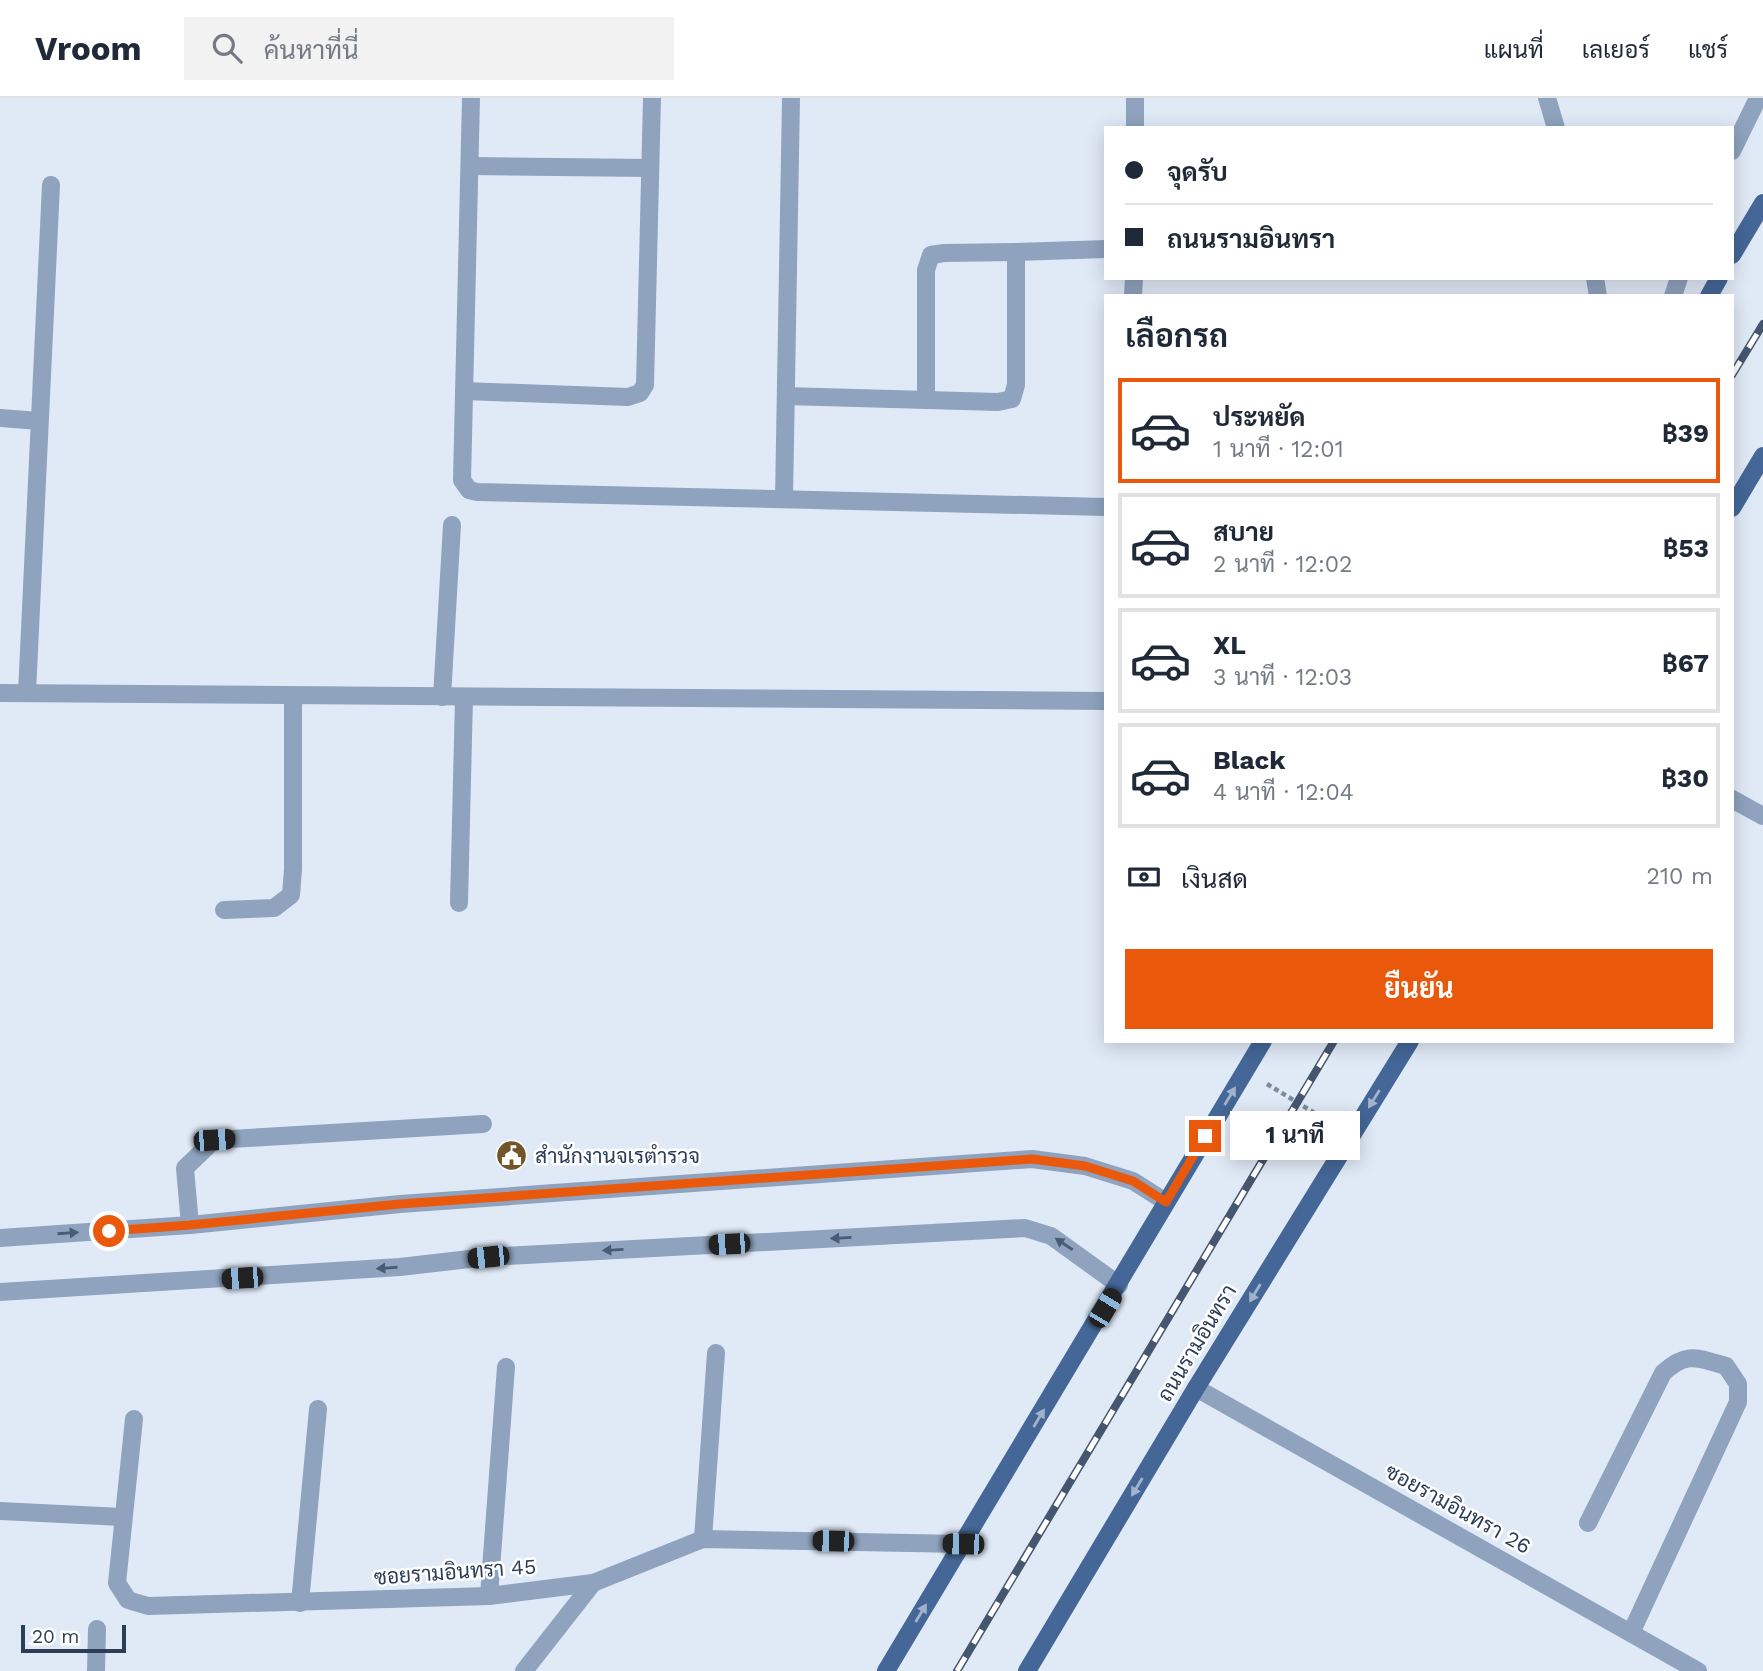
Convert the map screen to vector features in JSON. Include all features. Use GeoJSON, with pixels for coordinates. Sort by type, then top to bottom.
{"type":"FeatureCollection","features":[{"type":"Feature","properties":{"kind":"main road"},"geometry":{"type":"LineString","coordinates":[[1734,252],[1763,203]]}},
{"type":"Feature","properties":{"kind":"main road"},"geometry":{"type":"LineString","coordinates":[[1734,505],[1763,456]]}},
{"type":"Feature","properties":{"kind":"main road"},"geometry":{"type":"LineString","coordinates":[[886,1671],[1262,1043]]}},
{"type":"Feature","properties":{"kind":"main road","name":"ถนนรามอินทรา"},"geometry":{"type":"LineString","coordinates":[[1027,1671],[1196,1388],[1409,1043]]}},
{"type":"Feature","properties":{"kind":"street"},"geometry":{"type":"LineString","coordinates":[[471,98],[462,480],[469,489],[477,492],[1104,507]]}},
{"type":"Feature","properties":{"kind":"street"},"geometry":{"type":"LineString","coordinates":[[464,391],[628,397],[640,393],[645,385],[652,98]]}},
{"type":"Feature","properties":{"kind":"street"},"geometry":{"type":"LineString","coordinates":[[784,498],[791,98]]}},
{"type":"Feature","properties":{"kind":"street"},"geometry":{"type":"LineString","coordinates":[[1135,98],[1135,126]]}},
{"type":"Feature","properties":{"kind":"street"},"geometry":{"type":"LineString","coordinates":[[1548,98],[1555,126]]}},
{"type":"Feature","properties":{"kind":"street"},"geometry":{"type":"LineString","coordinates":[[1734,147],[1758,98]]}},
{"type":"Feature","properties":{"kind":"street"},"geometry":{"type":"LineString","coordinates":[[470,166],[650,168]]}},
{"type":"Feature","properties":{"kind":"street"},"geometry":{"type":"LineString","coordinates":[[27,693],[51,185]]}},
{"type":"Feature","properties":{"kind":"street"},"geometry":{"type":"LineString","coordinates":[[926,400],[926,270],[931,255],[1104,249]]}},
{"type":"Feature","properties":{"kind":"street"},"geometry":{"type":"LineString","coordinates":[[786,396],[998,402],[1012,399],[1016,385],[1016,252]]}},
{"type":"Feature","properties":{"kind":"street"},"geometry":{"type":"LineString","coordinates":[[0,418],[39,421]]}},
{"type":"Feature","properties":{"kind":"street"},"geometry":{"type":"LineString","coordinates":[[442,697],[452,525]]}},
{"type":"Feature","properties":{"kind":"street"},"geometry":{"type":"LineString","coordinates":[[0,693],[1104,701]]}},
{"type":"Feature","properties":{"kind":"street"},"geometry":{"type":"LineString","coordinates":[[224,910],[274,908],[290,895],[293,869],[293,697]]}},
{"type":"Feature","properties":{"kind":"street"},"geometry":{"type":"LineString","coordinates":[[459,903],[464,698]]}},
{"type":"Feature","properties":{"kind":"street"},"geometry":{"type":"LineString","coordinates":[[1734,800],[1763,816]]}},
{"type":"Feature","properties":{"kind":"street"},"geometry":{"type":"LineString","coordinates":[[190,1225],[186,1168],[214,1140],[483,1124]]}},
{"type":"Feature","properties":{"kind":"street"},"geometry":{"type":"LineString","coordinates":[[0,1238],[190,1225],[400,1204],[1032,1159],[1085,1166],[1133,1181],[1166,1202]]}},
{"type":"Feature","properties":{"kind":"street"},"geometry":{"type":"LineString","coordinates":[[0,1292],[387,1268],[501,1256],[1025,1228],[1051,1236],[1119,1285]]}},
{"type":"Feature","properties":{"kind":"street"},"geometry":{"type":"LineString","coordinates":[[704,1539],[716,1353]]}},
{"type":"Feature","properties":{"kind":"street"},"geometry":{"type":"LineString","coordinates":[[1588,1523],[1663,1373],[1677,1360],[1696,1358],[1726,1366],[1738,1384],[1738,1402],[1631,1633]]}},
{"type":"Feature","properties":{"kind":"street"},"geometry":{"type":"LineString","coordinates":[[489,1596],[506,1367]]}},
{"type":"Feature","properties":{"kind":"street","name":"ซอยรามอินทรา 26"},"geometry":{"type":"LineString","coordinates":[[1196,1388],[1698,1671]]}},
{"type":"Feature","properties":{"kind":"street"},"geometry":{"type":"LineString","coordinates":[[300,1603],[318,1409]]}},
{"type":"Feature","properties":{"kind":"street","name":"ซอยรามอินทรา 45"},"geometry":{"type":"LineString","coordinates":[[134,1419],[117,1583],[128,1600],[148,1606],[489,1596],[593,1583],[704,1539],[963,1544]]}},
{"type":"Feature","properties":{"kind":"street"},"geometry":{"type":"LineString","coordinates":[[0,1511],[122,1517]]}},
{"type":"Feature","properties":{"kind":"street"},"geometry":{"type":"LineString","coordinates":[[524,1671],[593,1583]]}},
{"type":"Feature","properties":{"kind":"street"},"geometry":{"type":"LineString","coordinates":[[96,1671],[97,1629]]}},
{"type":"Feature","properties":{"kind":"path"},"geometry":{"type":"LineString","coordinates":[[1245,1071],[1352,1136]]}},
{"type":"Feature","properties":{"kind":"railway"},"geometry":{"type":"LineString","coordinates":[[1734,372],[1763,324]]}},
{"type":"Feature","properties":{"kind":"railway"},"geometry":{"type":"LineString","coordinates":[[957,1671],[1333,1043]]}},
{"type":"Feature","properties":{"kind":"place","name":"สำนักงานจเรตำรวจ"},"geometry":{"type":"Point","coordinates":[512,1156]}},
{"type":"Feature","properties":{"kind":"route"},"geometry":{"type":"LineString","coordinates":[[109,1231],[400,1204],[1032,1159],[1085,1166],[1133,1181],[1166,1202],[1205,1136]]}}]}
